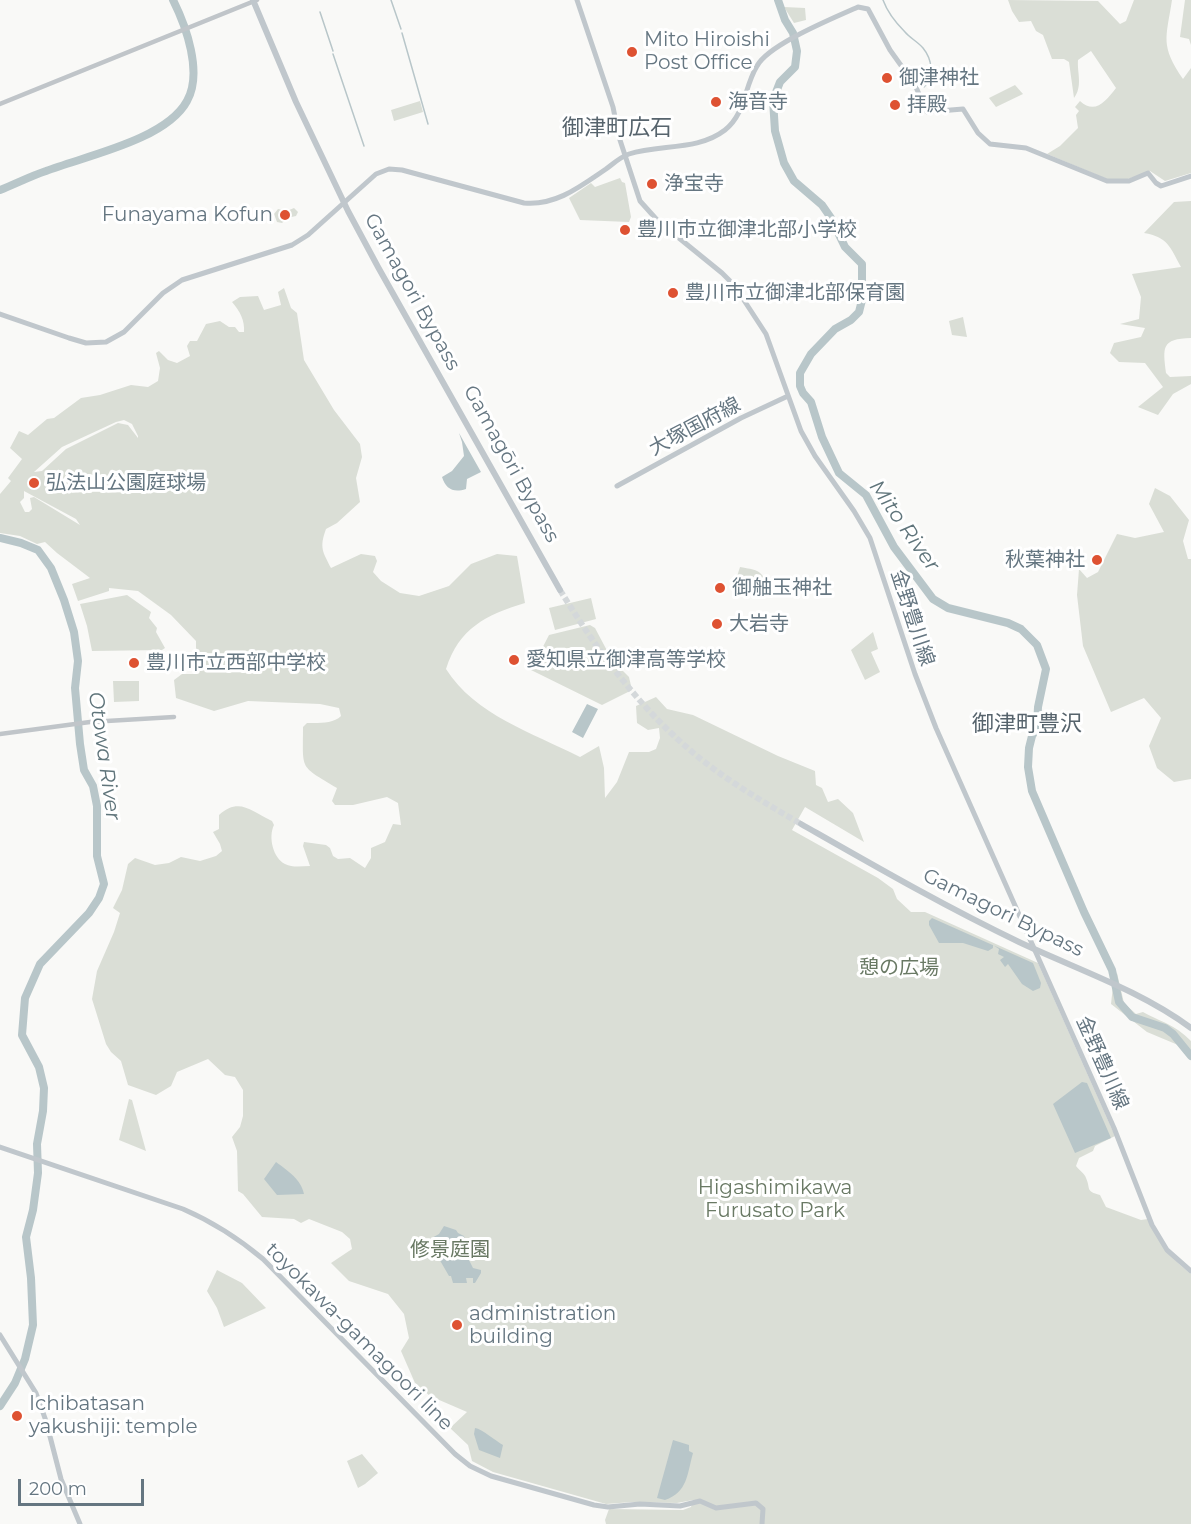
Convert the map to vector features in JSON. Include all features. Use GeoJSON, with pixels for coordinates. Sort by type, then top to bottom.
{"type":"FeatureCollection","features":[{"type":"Feature","properties":{"kind":"highway","name":"Gamagōri Bypass"},"geometry":{"type":"LineString","coordinates":[[255,0],[330,168],[378,262],[562,589]]}},
{"type":"Feature","properties":{"kind":"highway"},"geometry":{"type":"LineString","coordinates":[[802,823],[1019,940],[1125,989],[1191,1026]]}},
{"type":"Feature","properties":{"kind":"main road","name":"金野豊川線"},"geometry":{"type":"LineString","coordinates":[[577,0],[613,107],[637,195],[647,212],[734,285],[766,334],[801,431],[870,538],[915,674],[936,728],[1114,1128],[1152,1225],[1167,1250],[1191,1271]]}},
{"type":"Feature","properties":{"kind":"main road"},"geometry":{"type":"LineString","coordinates":[[0,314],[86,343],[106,342],[124,332],[163,293],[182,280],[292,245],[308,235],[376,174],[384,171],[402,170],[518,202],[536,204],[564,196],[626,156],[702,142],[718,135],[738,115],[759,63],[770,51],[858,7],[868,9],[890,50],[915,85],[927,112],[963,110],[978,133],[990,144],[1026,148],[1107,181],[1129,181],[1148,173],[1161,186],[1191,176]]}},
{"type":"Feature","properties":{"kind":"main road","name":"大塚国府線"},"geometry":{"type":"LineString","coordinates":[[617,486],[741,418],[788,396]]}},
{"type":"Feature","properties":{"kind":"main road","name":"toyokawa-gamagoori line"},"geometry":{"type":"LineString","coordinates":[[0,1147],[183,1209],[204,1218],[243,1242],[263,1259],[455,1454],[482,1472],[600,1506],[646,1504],[680,1506],[699,1501],[716,1508],[756,1503],[763,1509],[762,1524]]}},
{"type":"Feature","properties":{"kind":"main road"},"geometry":{"type":"LineString","coordinates":[[0,1335],[30,1381],[46,1421],[61,1479],[80,1524]]}},
{"type":"Feature","properties":{"kind":"street"},"geometry":{"type":"LineString","coordinates":[[0,104],[255,0]]}},
{"type":"Feature","properties":{"kind":"street"},"geometry":{"type":"LineString","coordinates":[[0,734],[67,724],[174,717]]}},
{"type":"Feature","properties":{"kind":"green space"},"geometry":{"type":"Polygon","coordinates":[[[1008,0],[1098,1],[1120,24],[1126,21],[1134,0],[1172,0],[1167,33],[1168,49],[1183,79],[1191,68],[1191,173],[1165,181],[1150,171],[1128,179],[1107,179],[1047,154],[1060,146],[1078,128],[1076,115],[1079,111],[1075,107],[1080,101],[1091,107],[1100,105],[1116,88],[1091,51],[1078,60],[1079,84],[1074,98],[1069,62],[1064,59],[1052,59],[1043,35],[1036,31],[1031,21],[1019,22],[1008,0]]]}},
{"type":"Feature","properties":{"kind":"green space"},"geometry":{"type":"Polygon","coordinates":[[[1185,0],[1191,0],[1191,45],[1189,39],[1180,37],[1185,0]]]}},
{"type":"Feature","properties":{"kind":"green space"},"geometry":{"type":"Polygon","coordinates":[[[784,7],[805,8],[806,20],[794,23],[784,7]]]}},
{"type":"Feature","properties":{"kind":"green space"},"geometry":{"type":"Polygon","coordinates":[[[1015,85],[1023,94],[996,107],[989,98],[1015,85]]]}},
{"type":"Feature","properties":{"kind":"green space"},"geometry":{"type":"Polygon","coordinates":[[[420,101],[423,112],[394,121],[391,110],[420,101]]]}},
{"type":"Feature","properties":{"kind":"green space"},"geometry":{"type":"Polygon","coordinates":[[[620,178],[625,183],[631,217],[629,222],[580,220],[569,198],[591,183],[595,187],[620,178]]]}},
{"type":"Feature","properties":{"kind":"green space"},"geometry":{"type":"Polygon","coordinates":[[[1191,201],[1191,338],[1174,340],[1169,343],[1166,346],[1164,357],[1166,373],[1170,377],[1191,376],[1191,384],[1173,394],[1158,415],[1138,407],[1163,387],[1145,363],[1119,362],[1110,353],[1114,343],[1141,337],[1145,328],[1120,324],[1139,319],[1141,297],[1132,274],[1181,267],[1163,240],[1144,233],[1174,202],[1191,201]]]}},
{"type":"Feature","properties":{"kind":"green space","name":"Funayama Kofun"},"geometry":{"type":"Polygon","coordinates":[[[294,208],[298,212],[296,216],[287,218],[282,223],[277,222],[274,214],[278,209],[287,211],[294,208]]]}},
{"type":"Feature","properties":{"kind":"green space","name":"Higashimikawa Furusato Park"},"geometry":{"type":"Polygon","coordinates":[[[284,288],[291,308],[297,313],[304,360],[334,410],[360,444],[362,457],[356,478],[360,502],[337,523],[326,529],[324,535],[323,550],[331,568],[361,554],[375,556],[377,561],[373,572],[381,581],[400,593],[419,596],[449,586],[471,564],[497,554],[517,556],[525,603],[486,618],[466,633],[458,643],[446,669],[473,699],[506,721],[580,757],[599,746],[604,768],[605,798],[617,782],[629,752],[649,752],[656,749],[660,738],[659,728],[648,730],[637,723],[636,706],[656,697],[667,709],[693,715],[778,756],[815,771],[816,785],[822,788],[828,802],[838,799],[853,813],[864,842],[805,807],[792,830],[878,878],[893,889],[897,899],[911,912],[925,912],[1038,963],[1115,1136],[1095,1146],[1093,1151],[1079,1158],[1076,1166],[1085,1177],[1090,1191],[1100,1195],[1106,1207],[1141,1220],[1148,1219],[1166,1249],[1191,1274],[1191,1524],[606,1524],[609,1509],[683,1510],[691,1507],[693,1500],[677,1503],[606,1504],[493,1472],[472,1461],[468,1445],[450,1428],[467,1412],[430,1396],[415,1383],[401,1351],[409,1338],[404,1314],[388,1294],[349,1281],[331,1263],[352,1249],[350,1239],[342,1232],[309,1219],[301,1223],[294,1219],[262,1217],[238,1191],[237,1151],[232,1137],[240,1127],[243,1116],[243,1090],[235,1077],[225,1075],[208,1059],[177,1072],[171,1086],[156,1095],[128,1085],[121,1061],[106,1044],[92,999],[97,971],[120,913],[113,908],[122,890],[128,864],[135,858],[155,865],[169,863],[181,857],[200,861],[216,856],[222,851],[213,832],[219,829],[219,815],[239,806],[272,821],[274,825],[273,847],[277,857],[285,864],[310,866],[303,846],[304,842],[326,845],[333,856],[338,859],[350,858],[365,868],[371,858],[371,848],[385,842],[393,824],[401,825],[398,803],[387,797],[353,805],[335,805],[332,801],[337,788],[316,775],[306,765],[303,752],[303,727],[307,723],[338,719],[341,716],[339,708],[320,704],[248,701],[214,711],[176,698],[174,680],[182,674],[196,674],[205,663],[196,648],[196,641],[171,615],[138,591],[109,588],[109,591],[78,601],[72,584],[90,578],[45,542],[37,544],[20,536],[0,533],[0,494],[11,481],[8,478],[22,459],[10,448],[19,431],[28,435],[47,419],[54,418],[81,398],[100,395],[131,385],[148,387],[158,381],[160,368],[156,353],[159,351],[168,360],[177,363],[190,356],[187,346],[190,341],[197,341],[206,324],[220,321],[229,327],[235,327],[239,332],[244,332],[241,316],[232,302],[240,297],[258,296],[264,310],[281,305],[278,292],[284,288]],[[124,420],[62,447],[34,472],[42,471],[66,449],[118,423],[128,425],[138,438],[132,424],[124,420]],[[24,491],[24,498],[20,502],[25,512],[32,509],[30,498],[34,497],[80,525],[76,519],[24,491]]]}},
{"type":"Feature","properties":{"kind":"green space"},"geometry":{"type":"Polygon","coordinates":[[[963,317],[967,337],[952,335],[949,321],[963,317]]]}},
{"type":"Feature","properties":{"kind":"green space"},"geometry":{"type":"Polygon","coordinates":[[[1155,488],[1170,496],[1189,520],[1183,541],[1188,559],[1191,559],[1191,779],[1174,782],[1157,768],[1149,746],[1161,718],[1144,698],[1111,712],[1083,646],[1077,595],[1079,569],[1087,578],[1098,572],[1117,534],[1135,538],[1164,532],[1149,504],[1155,488]]]}},
{"type":"Feature","properties":{"kind":"green space"},"geometry":{"type":"Polygon","coordinates":[[[740,567],[760,573],[768,584],[767,588],[761,593],[756,579],[752,578],[750,590],[734,586],[740,567]]]}},
{"type":"Feature","properties":{"kind":"green space"},"geometry":{"type":"Polygon","coordinates":[[[127,595],[151,612],[149,618],[157,628],[156,632],[165,648],[162,650],[92,651],[80,604],[127,595]]]}},
{"type":"Feature","properties":{"kind":"green space"},"geometry":{"type":"Polygon","coordinates":[[[591,598],[596,619],[555,630],[549,608],[591,598]]]}},
{"type":"Feature","properties":{"kind":"green space"},"geometry":{"type":"Polygon","coordinates":[[[590,625],[595,628],[612,660],[629,677],[632,690],[602,705],[531,670],[549,635],[590,625]]]}},
{"type":"Feature","properties":{"kind":"green space"},"geometry":{"type":"Polygon","coordinates":[[[873,632],[878,649],[871,652],[880,672],[865,680],[851,650],[873,632]]]}},
{"type":"Feature","properties":{"kind":"green space"},"geometry":{"type":"Polygon","coordinates":[[[113,681],[139,681],[139,701],[114,702],[113,681]]]}},
{"type":"Feature","properties":{"kind":"green space"},"geometry":{"type":"Polygon","coordinates":[[[1117,973],[1124,1003],[1136,1014],[1143,1012],[1185,1035],[1191,1041],[1191,1057],[1178,1045],[1147,1032],[1111,1004],[1117,973]]]}},
{"type":"Feature","properties":{"kind":"green space"},"geometry":{"type":"Polygon","coordinates":[[[129,1099],[132,1100],[146,1151],[119,1140],[129,1099]]]}},
{"type":"Feature","properties":{"kind":"green space"},"geometry":{"type":"Polygon","coordinates":[[[217,1270],[242,1283],[266,1308],[224,1327],[207,1291],[217,1270]]]}},
{"type":"Feature","properties":{"kind":"green space"},"geometry":{"type":"Polygon","coordinates":[[[362,1454],[378,1473],[358,1488],[347,1461],[362,1454]]]}},
{"type":"Feature","properties":{"kind":"shaded area"},"geometry":{"type":"Polygon","coordinates":[[[459,433],[481,472],[467,479],[466,489],[454,490],[448,487],[442,477],[452,471],[464,456],[459,433]]]}},
{"type":"Feature","properties":{"kind":"shaded area"},"geometry":{"type":"Polygon","coordinates":[[[587,704],[598,709],[583,738],[572,732],[587,704]]]}},
{"type":"Feature","properties":{"kind":"shaded area"},"geometry":{"type":"Polygon","coordinates":[[[932,918],[993,945],[993,948],[988,951],[963,943],[939,943],[929,925],[932,918]]]}},
{"type":"Feature","properties":{"kind":"shaded area"},"geometry":{"type":"Polygon","coordinates":[[[994,946],[1033,963],[1041,983],[1040,988],[1033,991],[1022,984],[1008,964],[1005,967],[1000,960],[1004,957],[998,954],[999,949],[994,946]]]}},
{"type":"Feature","properties":{"kind":"shaded area"},"geometry":{"type":"Polygon","coordinates":[[[1082,1082],[1087,1083],[1111,1138],[1075,1153],[1053,1104],[1082,1082]]]}},
{"type":"Feature","properties":{"kind":"shaded area"},"geometry":{"type":"Polygon","coordinates":[[[276,1162],[297,1180],[304,1194],[277,1195],[264,1179],[276,1162]]]}},
{"type":"Feature","properties":{"kind":"shaded area"},"geometry":{"type":"Polygon","coordinates":[[[444,1226],[464,1236],[467,1247],[462,1252],[463,1256],[469,1260],[473,1268],[481,1270],[475,1283],[473,1283],[473,1278],[466,1278],[467,1283],[453,1283],[438,1257],[427,1247],[428,1240],[439,1234],[444,1226]]]}},
{"type":"Feature","properties":{"kind":"shaded area"},"geometry":{"type":"Polygon","coordinates":[[[475,1428],[503,1445],[500,1458],[479,1450],[474,1434],[475,1428]]]}},
{"type":"Feature","properties":{"kind":"shaded area"},"geometry":{"type":"Polygon","coordinates":[[[673,1440],[689,1445],[689,1451],[693,1453],[688,1475],[682,1487],[673,1497],[665,1500],[657,1498],[673,1440]]]}},
{"type":"Feature","properties":{"kind":"waterway","name":"Otowa River"},"geometry":{"type":"LineString","coordinates":[[0,190],[40,173],[123,145],[162,126],[177,115],[192,90],[193,64],[183,23],[173,0]]}},
{"type":"Feature","properties":{"kind":"waterway"},"geometry":{"type":"LineString","coordinates":[[391,0],[401,29]]}},
{"type":"Feature","properties":{"kind":"waterway","name":"Mito River"},"geometry":{"type":"LineString","coordinates":[[778,0],[785,20],[793,33],[797,51],[795,67],[780,82],[773,100],[775,131],[784,163],[794,181],[822,205],[845,247],[862,264],[862,300],[859,312],[851,320],[835,329],[811,354],[800,373],[800,386],[811,402],[822,437],[839,473],[866,495],[894,547],[933,599],[948,608],[1008,623],[1021,629],[1037,645],[1046,669],[1038,707],[1037,728],[1029,748],[1028,767],[1032,791],[1084,912],[1112,970],[1119,1002],[1132,1017],[1165,1028],[1191,1056]]}},
{"type":"Feature","properties":{"kind":"waterway"},"geometry":{"type":"LineString","coordinates":[[883,0],[895,21],[923,48],[928,57],[931,73],[924,87]]}},
{"type":"Feature","properties":{"kind":"waterway"},"geometry":{"type":"LineString","coordinates":[[320,12],[333,51]]}},
{"type":"Feature","properties":{"kind":"waterway"},"geometry":{"type":"LineString","coordinates":[[402,33],[428,124]]}},
{"type":"Feature","properties":{"kind":"waterway"},"geometry":{"type":"LineString","coordinates":[[333,54],[364,146]]}},
{"type":"Feature","properties":{"kind":"waterway","name":"Otowa River"},"geometry":{"type":"LineString","coordinates":[[0,538],[38,550],[51,568],[74,632],[78,661],[75,688],[80,744],[84,770],[93,786],[97,806],[97,856],[104,884],[99,898],[89,913],[40,964],[25,998],[22,1035],[39,1067],[44,1088],[43,1111],[37,1144],[38,1173],[33,1210],[26,1237],[33,1325],[25,1359],[15,1383],[0,1406]]}},
{"type":"Feature","properties":{"kind":"tunnel"},"geometry":{"type":"LineString","coordinates":[[560,590],[605,658],[657,719],[697,756],[722,775],[801,824]]}},
{"type":"Feature","properties":{"kind":"place","name":"Mito Hiroishi Post Office"},"geometry":{"type":"Point","coordinates":[632,52]}},
{"type":"Feature","properties":{"kind":"place","name":"御津神社"},"geometry":{"type":"Point","coordinates":[887,78]}},
{"type":"Feature","properties":{"kind":"place","name":"海音寺"},"geometry":{"type":"Point","coordinates":[716,102]}},
{"type":"Feature","properties":{"kind":"place","name":"拝殿"},"geometry":{"type":"Point","coordinates":[895,105]}},
{"type":"Feature","properties":{"kind":"place","name":"浄宝寺"},"geometry":{"type":"Point","coordinates":[652,184]}},
{"type":"Feature","properties":{"kind":"place","name":"Funayama Kofun"},"geometry":{"type":"Point","coordinates":[285,215]}},
{"type":"Feature","properties":{"kind":"place","name":"豊川市立御津北部小学校"},"geometry":{"type":"Point","coordinates":[625,230]}},
{"type":"Feature","properties":{"kind":"place","name":"豊川市立御津北部保育園"},"geometry":{"type":"Point","coordinates":[673,293]}},
{"type":"Feature","properties":{"kind":"place","name":"弘法山公園庭球場"},"geometry":{"type":"Point","coordinates":[34,483]}},
{"type":"Feature","properties":{"kind":"place","name":"秋葉神社"},"geometry":{"type":"Point","coordinates":[1097,560]}},
{"type":"Feature","properties":{"kind":"place","name":"御舳玉神社"},"geometry":{"type":"Point","coordinates":[720,588]}},
{"type":"Feature","properties":{"kind":"place","name":"大岩寺"},"geometry":{"type":"Point","coordinates":[717,624]}},
{"type":"Feature","properties":{"kind":"place","name":"愛知県立御津高等学校"},"geometry":{"type":"Point","coordinates":[514,660]}},
{"type":"Feature","properties":{"kind":"place","name":"豊川市立西部中学校"},"geometry":{"type":"Point","coordinates":[134,663]}},
{"type":"Feature","properties":{"kind":"place","name":"administration building"},"geometry":{"type":"Point","coordinates":[457,1325]}},
{"type":"Feature","properties":{"kind":"place","name":"Ichibatasan yakushiji: temple"},"geometry":{"type":"Point","coordinates":[17,1416]}},
{"type":"Feature","properties":{"kind":"district","name":"御津町広石"},"geometry":{"type":"Point","coordinates":[617,129]}},
{"type":"Feature","properties":{"kind":"district","name":"御津町豊沢"},"geometry":{"type":"Point","coordinates":[1027,725]}},
{"type":"Feature","properties":{"kind":"park label","name":"憩の広場"},"geometry":{"type":"Point","coordinates":[899,968]}},
{"type":"Feature","properties":{"kind":"park label","name":"修景庭園"},"geometry":{"type":"Point","coordinates":[450,1250]}}]}
